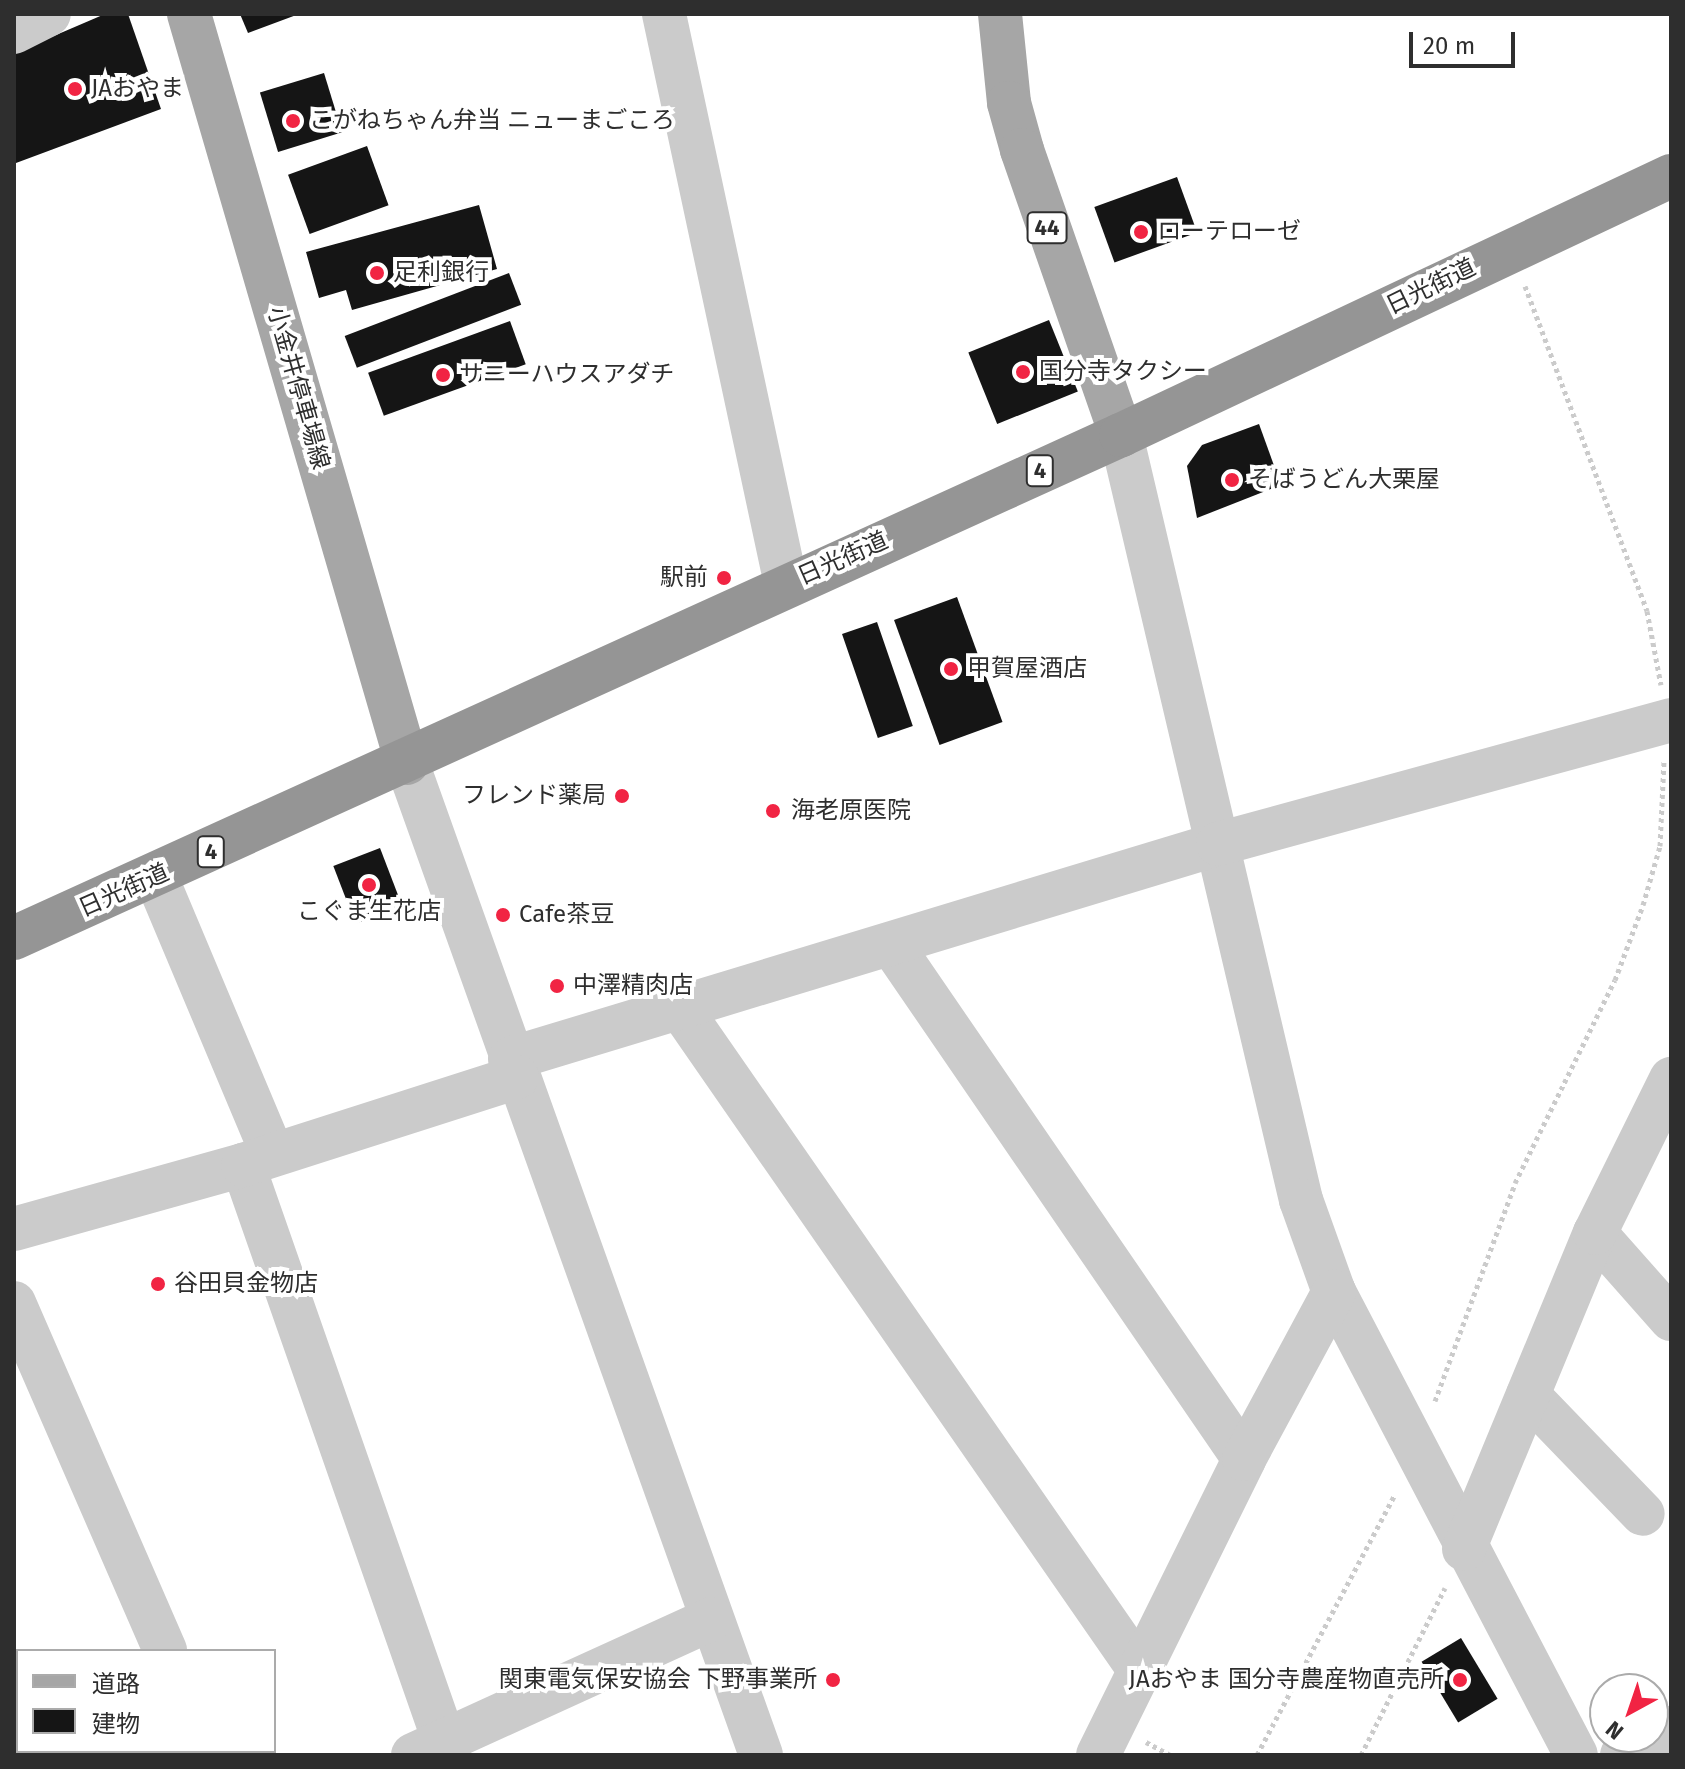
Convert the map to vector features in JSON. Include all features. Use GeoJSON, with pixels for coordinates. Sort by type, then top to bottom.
{"type":"FeatureCollection","features":[{"type":"Feature","properties":{"kind":"highway","name":"日光街道"},"geometry":{"type":"LineString","coordinates":[[16,931],[156,877],[407,763],[786,584],[1121,435],[1671,176]]}},
{"type":"Feature","properties":{"kind":"main road","name":"小金井停車場線"},"geometry":{"type":"LineString","coordinates":[[189,14],[407,763]]}},
{"type":"Feature","properties":{"kind":"main road","name":"44"},"geometry":{"type":"LineString","coordinates":[[1000,14],[1009,103],[1018,138],[1121,435]]}},
{"type":"Feature","properties":{"kind":"street"},"geometry":{"type":"LineString","coordinates":[[14,32],[49,14]]}},
{"type":"Feature","properties":{"kind":"street"},"geometry":{"type":"LineString","coordinates":[[664,14],[786,584]]}},
{"type":"Feature","properties":{"kind":"street"},"geometry":{"type":"LineString","coordinates":[[1121,435],[1301,1200],[1334,1292],[1464,1549],[1576,1755]]}},
{"type":"Feature","properties":{"kind":"street"},"geometry":{"type":"LineString","coordinates":[[14,1229],[258,1159],[680,1008],[1218,844],[1670,721]]}},
{"type":"Feature","properties":{"kind":"street"},"geometry":{"type":"LineString","coordinates":[[407,763],[761,1755]]}},
{"type":"Feature","properties":{"kind":"street"},"geometry":{"type":"LineString","coordinates":[[156,877],[258,1159],[435,1750],[712,1619]]}},
{"type":"Feature","properties":{"kind":"street"},"geometry":{"type":"LineString","coordinates":[[891,944],[1244,1459]]}},
{"type":"Feature","properties":{"kind":"street"},"geometry":{"type":"LineString","coordinates":[[680,1008],[1138,1668]]}},
{"type":"Feature","properties":{"kind":"street"},"geometry":{"type":"LineString","coordinates":[[1464,1549],[1595,1233],[1671,1079]]}},
{"type":"Feature","properties":{"kind":"street"},"geometry":{"type":"LineString","coordinates":[[1595,1233],[1671,1319]]}},
{"type":"Feature","properties":{"kind":"street"},"geometry":{"type":"LineString","coordinates":[[1098,1755],[1138,1668],[1244,1459],[1334,1292]]}},
{"type":"Feature","properties":{"kind":"street"},"geometry":{"type":"LineString","coordinates":[[14,1303],[164,1649]]}},
{"type":"Feature","properties":{"kind":"street"},"geometry":{"type":"LineString","coordinates":[[1528,1395],[1643,1514]]}},
{"type":"Feature","properties":{"kind":"street"},"geometry":{"type":"LineString","coordinates":[[1622,1755],[1671,1728]]}},
{"type":"Feature","properties":{"kind":"path"},"geometry":{"type":"LineString","coordinates":[[1257,1755],[1416,1455],[1515,1183],[1608,994],[1643,905],[1660,846],[1663,727],[1670,721],[1647,611],[1511,249]]}},
{"type":"Feature","properties":{"kind":"path"},"geometry":{"type":"LineString","coordinates":[[1361,1755],[1464,1549]]}},
{"type":"Feature","properties":{"kind":"building"},"geometry":{"type":"Polygon","coordinates":[[[105,14],[128,14],[161,109],[16,163],[14,53],[105,14]]]}},
{"type":"Feature","properties":{"kind":"building"},"geometry":{"type":"Polygon","coordinates":[[[240,14],[299,14],[248,33],[240,14]]]}},
{"type":"Feature","properties":{"kind":"building"},"geometry":{"type":"Polygon","coordinates":[[[324,73],[342,132],[278,152],[260,93],[324,73]]]}},
{"type":"Feature","properties":{"kind":"building"},"geometry":{"type":"Polygon","coordinates":[[[367,146],[389,205],[310,234],[288,175],[367,146]]]}},
{"type":"Feature","properties":{"kind":"building"},"geometry":{"type":"Polygon","coordinates":[[[1177,177],[1197,232],[1114,263],[1094,207],[1177,177]]]}},
{"type":"Feature","properties":{"kind":"building"},"geometry":{"type":"Polygon","coordinates":[[[479,205],[497,269],[352,310],[346,290],[319,298],[306,252],[479,205]]]}},
{"type":"Feature","properties":{"kind":"building"},"geometry":{"type":"Polygon","coordinates":[[[509,273],[521,305],[357,368],[345,336],[509,273]]]}},
{"type":"Feature","properties":{"kind":"building","name":"国分寺タクシー"},"geometry":{"type":"Polygon","coordinates":[[[1049,320],[1078,391],[997,424],[968,353],[1049,320]]]}},
{"type":"Feature","properties":{"kind":"building"},"geometry":{"type":"Polygon","coordinates":[[[510,321],[526,364],[384,416],[368,373],[510,321]]]}},
{"type":"Feature","properties":{"kind":"building"},"geometry":{"type":"Polygon","coordinates":[[[1259,424],[1281,485],[1197,518],[1187,466],[1202,445],[1259,424]]]}},
{"type":"Feature","properties":{"kind":"building"},"geometry":{"type":"Polygon","coordinates":[[[957,597],[1002,722],[940,745],[894,620],[957,597]]]}},
{"type":"Feature","properties":{"kind":"building"},"geometry":{"type":"Polygon","coordinates":[[[877,622],[913,726],[878,738],[842,634],[877,622]]]}},
{"type":"Feature","properties":{"kind":"building"},"geometry":{"type":"Polygon","coordinates":[[[380,848],[402,906],[356,924],[333,866],[380,848]]]}},
{"type":"Feature","properties":{"kind":"building"},"geometry":{"type":"Polygon","coordinates":[[[1461,1638],[1498,1699],[1458,1723],[1422,1662],[1461,1638]]]}},
{"type":"Feature","properties":{"kind":"place","name":"JAおやま"},"geometry":{"type":"Point","coordinates":[75,89]}},
{"type":"Feature","properties":{"kind":"place","name":"こがねちゃん弁当 ニューまごころ"},"geometry":{"type":"Point","coordinates":[293,121]}},
{"type":"Feature","properties":{"kind":"place","name":"ローテローゼ"},"geometry":{"type":"Point","coordinates":[1141,232]}},
{"type":"Feature","properties":{"kind":"place","name":"足利銀行"},"geometry":{"type":"Point","coordinates":[377,273]}},
{"type":"Feature","properties":{"kind":"place","name":"国分寺タクシー"},"geometry":{"type":"Point","coordinates":[1023,372]}},
{"type":"Feature","properties":{"kind":"place","name":"サニーハウスアダチ"},"geometry":{"type":"Point","coordinates":[443,375]}},
{"type":"Feature","properties":{"kind":"place","name":"そばうどん大栗屋"},"geometry":{"type":"Point","coordinates":[1232,480]}},
{"type":"Feature","properties":{"kind":"place","name":"駅前"},"geometry":{"type":"Point","coordinates":[724,578]}},
{"type":"Feature","properties":{"kind":"place","name":"甲賀屋酒店"},"geometry":{"type":"Point","coordinates":[951,669]}},
{"type":"Feature","properties":{"kind":"place","name":"フレンド薬局"},"geometry":{"type":"Point","coordinates":[622,796]}},
{"type":"Feature","properties":{"kind":"place","name":"海老原医院"},"geometry":{"type":"Point","coordinates":[773,811]}},
{"type":"Feature","properties":{"kind":"place","name":"こぐま生花店"},"geometry":{"type":"Point","coordinates":[369,885]}},
{"type":"Feature","properties":{"kind":"place","name":"Cafe茶豆"},"geometry":{"type":"Point","coordinates":[503,915]}},
{"type":"Feature","properties":{"kind":"place","name":"中澤精肉店"},"geometry":{"type":"Point","coordinates":[557,986]}},
{"type":"Feature","properties":{"kind":"place","name":"谷田貝金物店"},"geometry":{"type":"Point","coordinates":[158,1284]}},
{"type":"Feature","properties":{"kind":"place","name":"関東電気保安協会 下野事業所"},"geometry":{"type":"Point","coordinates":[833,1680]}},
{"type":"Feature","properties":{"kind":"place","name":"JAおやま 国分寺農産物直売所"},"geometry":{"type":"Point","coordinates":[1460,1680]}}]}
